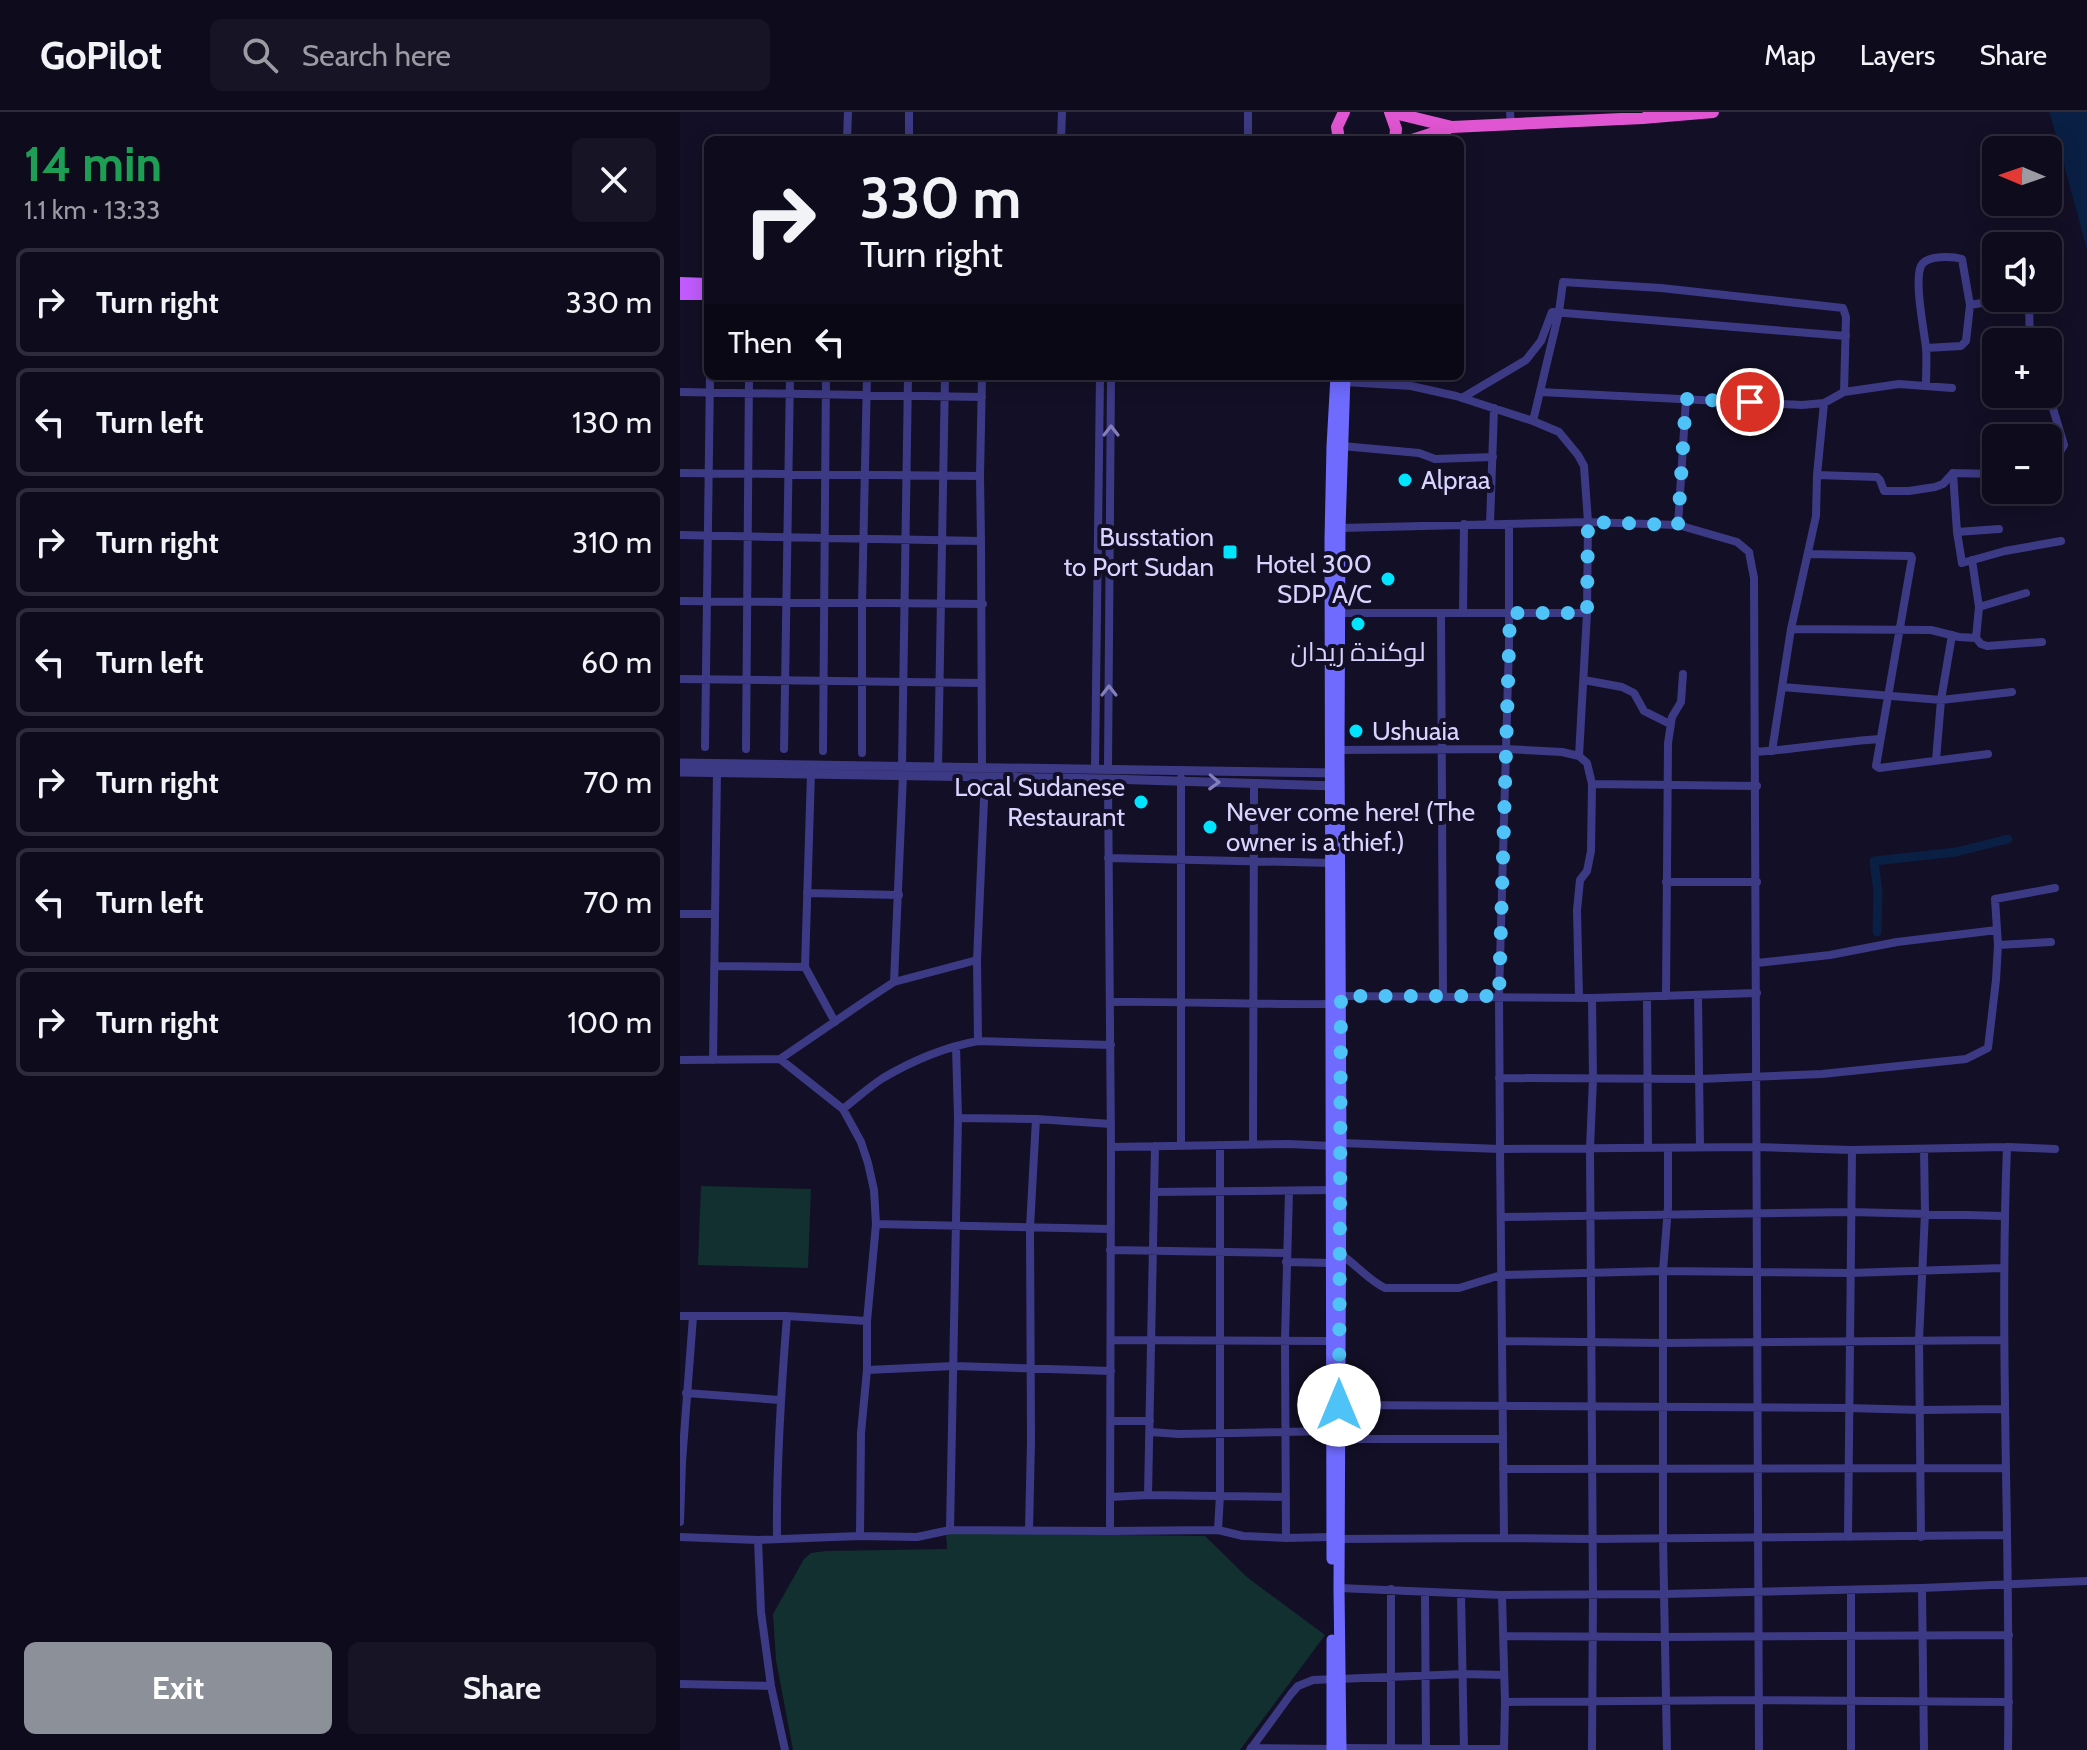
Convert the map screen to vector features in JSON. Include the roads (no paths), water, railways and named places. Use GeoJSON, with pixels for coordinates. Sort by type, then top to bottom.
{"type":"FeatureCollection","features":[{"type":"Feature","properties":{"kind":"highway"},"geometry":{"type":"LineString","coordinates":[[1335,136],[1344,112]]}},
{"type":"Feature","properties":{"kind":"highway"},"geometry":{"type":"LineString","coordinates":[[1390,112],[1452,127]]}},
{"type":"Feature","properties":{"kind":"highway"},"geometry":{"type":"LineString","coordinates":[[1390,112],[1395,136]]}},
{"type":"Feature","properties":{"kind":"highway"},"geometry":{"type":"LineString","coordinates":[[1424,136],[1452,127],[1510,118],[1643,118],[1713,112]]}},
{"type":"Feature","properties":{"kind":"main road"},"geometry":{"type":"LineString","coordinates":[[680,283],[704,284]]}},
{"type":"Feature","properties":{"kind":"main road"},"geometry":{"type":"LineString","coordinates":[[680,294],[704,294]]}},
{"type":"Feature","properties":{"kind":"main road"},"geometry":{"type":"LineString","coordinates":[[1335,1435],[1339,1405],[1340,1254],[1332,863],[1339,750],[1342,380]]}},
{"type":"Feature","properties":{"kind":"main road"},"geometry":{"type":"LineString","coordinates":[[1335,999],[1330,539],[1332,446],[1342,380]]}},
{"type":"Feature","properties":{"kind":"main road"},"geometry":{"type":"LineString","coordinates":[[1337,1144],[1332,1190],[1331,1263],[1337,1749]]}},
{"type":"Feature","properties":{"kind":"main road"},"geometry":{"type":"LineString","coordinates":[[1336,1538],[1339,1588],[1336,1679]]}},
{"type":"Feature","properties":{"kind":"street"},"geometry":{"type":"LineString","coordinates":[[847,136],[848,112]]}},
{"type":"Feature","properties":{"kind":"street"},"geometry":{"type":"LineString","coordinates":[[909,112],[909,136]]}},
{"type":"Feature","properties":{"kind":"street"},"geometry":{"type":"LineString","coordinates":[[1061,136],[1062,112]]}},
{"type":"Feature","properties":{"kind":"street"},"geometry":{"type":"LineString","coordinates":[[1248,112],[1248,136]]}},
{"type":"Feature","properties":{"kind":"street"},"geometry":{"type":"LineString","coordinates":[[1926,348],[1964,345],[1966,341],[1970,305],[1962,259],[1927,259],[1922,262],[1919,281],[1926,348],[1926,386]]}},
{"type":"Feature","properties":{"kind":"street"},"geometry":{"type":"LineString","coordinates":[[1533,421],[1559,312],[1563,282],[1661,288],[1843,308],[1846,312],[1844,392]]}},
{"type":"Feature","properties":{"kind":"street"},"geometry":{"type":"LineString","coordinates":[[1970,305],[1982,303]]}},
{"type":"Feature","properties":{"kind":"street"},"geometry":{"type":"LineString","coordinates":[[1462,398],[1526,360],[1541,341],[1552,312],[1846,336]]}},
{"type":"Feature","properties":{"kind":"street"},"geometry":{"type":"LineString","coordinates":[[705,747],[710,380]]}},
{"type":"Feature","properties":{"kind":"street"},"geometry":{"type":"LineString","coordinates":[[746,749],[749,380]]}},
{"type":"Feature","properties":{"kind":"street"},"geometry":{"type":"LineString","coordinates":[[784,749],[790,380]]}},
{"type":"Feature","properties":{"kind":"street"},"geometry":{"type":"LineString","coordinates":[[823,751],[826,380]]}},
{"type":"Feature","properties":{"kind":"street"},"geometry":{"type":"LineString","coordinates":[[862,753],[867,380]]}},
{"type":"Feature","properties":{"kind":"street"},"geometry":{"type":"LineString","coordinates":[[894,982],[902,771],[908,380]]}},
{"type":"Feature","properties":{"kind":"street"},"geometry":{"type":"LineString","coordinates":[[938,767],[945,380]]}},
{"type":"Feature","properties":{"kind":"street"},"geometry":{"type":"LineString","coordinates":[[978,1041],[977,960],[983,772],[982,380]]}},
{"type":"Feature","properties":{"kind":"street"},"geometry":{"type":"LineString","coordinates":[[1095,769],[1100,380]]}},
{"type":"Feature","properties":{"kind":"street"},"geometry":{"type":"LineString","coordinates":[[1110,1531],[1108,774],[1111,380]]}},
{"type":"Feature","properties":{"kind":"street"},"geometry":{"type":"LineString","coordinates":[[1359,380],[1411,386],[1462,398],[1533,421],[1559,432],[1578,455],[1584,466],[1588,522],[1587,613],[1579,756]]}},
{"type":"Feature","properties":{"kind":"street"},"geometry":{"type":"LineString","coordinates":[[1540,392],[1802,405],[1824,403],[1844,392],[1899,384],[1952,388]]}},
{"type":"Feature","properties":{"kind":"street"},"geometry":{"type":"LineString","coordinates":[[680,392],[982,397]]}},
{"type":"Feature","properties":{"kind":"street"},"geometry":{"type":"LineString","coordinates":[[1678,525],[1686,399]]}},
{"type":"Feature","properties":{"kind":"street"},"geometry":{"type":"LineString","coordinates":[[1772,751],[1791,629],[1816,516],[1824,403]]}},
{"type":"Feature","properties":{"kind":"street"},"geometry":{"type":"LineString","coordinates":[[1490,524],[1494,408]]}},
{"type":"Feature","properties":{"kind":"street"},"geometry":{"type":"LineString","coordinates":[[1342,446],[1419,453],[1435,459],[1493,457]]}},
{"type":"Feature","properties":{"kind":"street"},"geometry":{"type":"LineString","coordinates":[[680,473],[980,476]]}},
{"type":"Feature","properties":{"kind":"street"},"geometry":{"type":"LineString","coordinates":[[1817,475],[1877,477],[1884,491],[1909,491],[1943,484],[1953,473],[1982,474]]}},
{"type":"Feature","properties":{"kind":"street"},"geometry":{"type":"LineString","coordinates":[[1953,473],[1961,562],[2061,541]]}},
{"type":"Feature","properties":{"kind":"street"},"geometry":{"type":"LineString","coordinates":[[1340,528],[1588,522],[1678,525],[1737,542],[1749,552],[1754,578],[1757,786],[1759,1750]]}},
{"type":"Feature","properties":{"kind":"street"},"geometry":{"type":"LineString","coordinates":[[1463,613],[1464,524]]}},
{"type":"Feature","properties":{"kind":"street"},"geometry":{"type":"LineString","coordinates":[[1504,1538],[1499,996],[1510,613],[1509,524]]}},
{"type":"Feature","properties":{"kind":"street"},"geometry":{"type":"LineString","coordinates":[[1957,532],[1999,529]]}},
{"type":"Feature","properties":{"kind":"street"},"geometry":{"type":"LineString","coordinates":[[680,535],[981,541]]}},
{"type":"Feature","properties":{"kind":"street"},"geometry":{"type":"LineString","coordinates":[[1808,554],[1911,556],[1875,761],[1877,768],[1988,754]]}},
{"type":"Feature","properties":{"kind":"street"},"geometry":{"type":"LineString","coordinates":[[1972,560],[1979,607],[1976,638]]}},
{"type":"Feature","properties":{"kind":"street"},"geometry":{"type":"LineString","coordinates":[[1979,607],[2026,593]]}},
{"type":"Feature","properties":{"kind":"street"},"geometry":{"type":"LineString","coordinates":[[680,601],[983,604]]}},
{"type":"Feature","properties":{"kind":"street"},"geometry":{"type":"LineString","coordinates":[[1339,613],[1587,613]]}},
{"type":"Feature","properties":{"kind":"street"},"geometry":{"type":"LineString","coordinates":[[1441,613],[1443,997]]}},
{"type":"Feature","properties":{"kind":"street"},"geometry":{"type":"LineString","coordinates":[[1097,622],[1109,622]]}},
{"type":"Feature","properties":{"kind":"street"},"geometry":{"type":"LineString","coordinates":[[1791,629],[1931,630],[1976,638],[1987,646],[2042,642]]}},
{"type":"Feature","properties":{"kind":"street"},"geometry":{"type":"LineString","coordinates":[[1936,760],[1941,700],[1952,635]]}},
{"type":"Feature","properties":{"kind":"street"},"geometry":{"type":"LineString","coordinates":[[1666,996],[1666,785],[1670,724],[1681,702],[1683,674]]}},
{"type":"Feature","properties":{"kind":"street"},"geometry":{"type":"LineString","coordinates":[[680,679],[981,683]]}},
{"type":"Feature","properties":{"kind":"street"},"geometry":{"type":"LineString","coordinates":[[1584,680],[1627,689],[1637,696],[1644,711],[1670,724]]}},
{"type":"Feature","properties":{"kind":"street"},"geometry":{"type":"LineString","coordinates":[[1782,687],[1941,700],[2012,692]]}},
{"type":"Feature","properties":{"kind":"street"},"geometry":{"type":"LineString","coordinates":[[1756,752],[1879,739]]}},
{"type":"Feature","properties":{"kind":"street"},"geometry":{"type":"LineString","coordinates":[[1339,750],[1506,749],[1579,756],[1588,766],[1592,784],[1591,856],[1587,871],[1580,880],[1577,910],[1579,998]]}},
{"type":"Feature","properties":{"kind":"street"},"geometry":{"type":"LineString","coordinates":[[680,763],[811,773],[938,767],[983,772],[1095,769],[1108,774]]}},
{"type":"Feature","properties":{"kind":"street"},"geometry":{"type":"LineString","coordinates":[[680,772],[765,769],[1335,779]]}},
{"type":"Feature","properties":{"kind":"street"},"geometry":{"type":"LineString","coordinates":[[713,1060],[717,772]]}},
{"type":"Feature","properties":{"kind":"street"},"geometry":{"type":"LineString","coordinates":[[811,773],[805,967],[835,1022]]}},
{"type":"Feature","properties":{"kind":"street"},"geometry":{"type":"LineString","coordinates":[[1180,776],[1254,783],[1335,779]]}},
{"type":"Feature","properties":{"kind":"street"},"geometry":{"type":"LineString","coordinates":[[1180,776],[1181,1145]]}},
{"type":"Feature","properties":{"kind":"street"},"geometry":{"type":"LineString","coordinates":[[1253,1144],[1254,783]]}},
{"type":"Feature","properties":{"kind":"street"},"geometry":{"type":"LineString","coordinates":[[1592,784],[1757,786]]}},
{"type":"Feature","properties":{"kind":"street"},"geometry":{"type":"LineString","coordinates":[[1108,858],[1332,863]]}},
{"type":"Feature","properties":{"kind":"street"},"geometry":{"type":"LineString","coordinates":[[1666,882],[1757,882]]}},
{"type":"Feature","properties":{"kind":"street"},"geometry":{"type":"LineString","coordinates":[[1499,1078],[1757,1078],[1966,1059],[1988,1048],[1998,945],[1996,898],[2055,888]]}},
{"type":"Feature","properties":{"kind":"street"},"geometry":{"type":"LineString","coordinates":[[807,893],[899,895]]}},
{"type":"Feature","properties":{"kind":"street"},"geometry":{"type":"LineString","coordinates":[[680,914],[714,914]]}},
{"type":"Feature","properties":{"kind":"street"},"geometry":{"type":"LineString","coordinates":[[1757,963],[1997,930]]}},
{"type":"Feature","properties":{"kind":"street"},"geometry":{"type":"LineString","coordinates":[[1998,945],[2051,942]]}},
{"type":"Feature","properties":{"kind":"street"},"geometry":{"type":"LineString","coordinates":[[680,1060],[780,1059],[894,982],[977,960]]}},
{"type":"Feature","properties":{"kind":"street"},"geometry":{"type":"LineString","coordinates":[[715,966],[805,967]]}},
{"type":"Feature","properties":{"kind":"street"},"geometry":{"type":"LineString","coordinates":[[1110,1002],[1181,1001],[1255,1005],[1335,999],[1592,998],[1757,993]]}},
{"type":"Feature","properties":{"kind":"street"},"geometry":{"type":"LineString","coordinates":[[1698,996],[1700,1147]]}},
{"type":"Feature","properties":{"kind":"street"},"geometry":{"type":"LineString","coordinates":[[1647,997],[1648,1148]]}},
{"type":"Feature","properties":{"kind":"street"},"geometry":{"type":"LineString","coordinates":[[1592,998],[1592,1750]]}},
{"type":"Feature","properties":{"kind":"street"},"geometry":{"type":"LineString","coordinates":[[843,1109],[881,1079],[956,1046],[978,1041],[1111,1045]]}},
{"type":"Feature","properties":{"kind":"street"},"geometry":{"type":"LineString","coordinates":[[950,1530],[958,1118],[956,1046]]}},
{"type":"Feature","properties":{"kind":"street"},"geometry":{"type":"LineString","coordinates":[[780,1059],[843,1109],[861,1142],[874,1190],[876,1224],[861,1433],[860,1536]]}},
{"type":"Feature","properties":{"kind":"street"},"geometry":{"type":"LineString","coordinates":[[958,1118],[1111,1124]]}},
{"type":"Feature","properties":{"kind":"street"},"geometry":{"type":"LineString","coordinates":[[1029,1530],[1030,1227],[1036,1119]]}},
{"type":"Feature","properties":{"kind":"street"},"geometry":{"type":"LineString","coordinates":[[1111,1147],[1337,1144],[1500,1149],[2055,1149]]}},
{"type":"Feature","properties":{"kind":"street"},"geometry":{"type":"LineString","coordinates":[[1218,1530],[1220,1145]]}},
{"type":"Feature","properties":{"kind":"street"},"geometry":{"type":"LineString","coordinates":[[1148,1495],[1155,1146]]}},
{"type":"Feature","properties":{"kind":"street"},"geometry":{"type":"LineString","coordinates":[[2007,1147],[2003,1268],[2008,1750]]}},
{"type":"Feature","properties":{"kind":"street"},"geometry":{"type":"LineString","coordinates":[[1667,1750],[1663,1271],[1668,1148]]}},
{"type":"Feature","properties":{"kind":"street"},"geometry":{"type":"LineString","coordinates":[[1921,1537],[1919,1340],[1925,1213],[1924,1149]]}},
{"type":"Feature","properties":{"kind":"street"},"geometry":{"type":"LineString","coordinates":[[1848,1537],[1852,1150]]}},
{"type":"Feature","properties":{"kind":"street"},"geometry":{"type":"LineString","coordinates":[[1154,1192],[1332,1190]]}},
{"type":"Feature","properties":{"kind":"street"},"geometry":{"type":"LineString","coordinates":[[1286,1538],[1285,1340],[1289,1191]]}},
{"type":"Feature","properties":{"kind":"street"},"geometry":{"type":"LineString","coordinates":[[1502,1217],[1851,1212],[2004,1216]]}},
{"type":"Feature","properties":{"kind":"street"},"geometry":{"type":"LineString","coordinates":[[876,1224],[1110,1229]]}},
{"type":"Feature","properties":{"kind":"street"},"geometry":{"type":"LineString","coordinates":[[1110,1250],[1219,1252],[1331,1263]]}},
{"type":"Feature","properties":{"kind":"street"},"geometry":{"type":"LineString","coordinates":[[1340,1254],[1385,1288],[1459,1288],[1501,1275],[1663,1271],[1850,1273],[2003,1268]]}},
{"type":"Feature","properties":{"kind":"street"},"geometry":{"type":"LineString","coordinates":[[680,1316],[787,1316],[867,1321]]}},
{"type":"Feature","properties":{"kind":"street"},"geometry":{"type":"LineString","coordinates":[[777,1539],[780,1400],[787,1316]]}},
{"type":"Feature","properties":{"kind":"street"},"geometry":{"type":"LineString","coordinates":[[680,1522],[681,1462],[693,1317]]}},
{"type":"Feature","properties":{"kind":"street"},"geometry":{"type":"LineString","coordinates":[[1111,1340],[1331,1341]]}},
{"type":"Feature","properties":{"kind":"street"},"geometry":{"type":"LineString","coordinates":[[1502,1341],[1758,1343],[2004,1340]]}},
{"type":"Feature","properties":{"kind":"street"},"geometry":{"type":"LineString","coordinates":[[867,1370],[954,1366],[1111,1371]]}},
{"type":"Feature","properties":{"kind":"street"},"geometry":{"type":"LineString","coordinates":[[686,1393],[780,1400]]}},
{"type":"Feature","properties":{"kind":"street"},"geometry":{"type":"LineString","coordinates":[[1339,1405],[2004,1409]]}},
{"type":"Feature","properties":{"kind":"street"},"geometry":{"type":"LineString","coordinates":[[1111,1421],[1150,1421]]}},
{"type":"Feature","properties":{"kind":"street"},"geometry":{"type":"LineString","coordinates":[[1150,1432],[1285,1432],[1502,1439]]}},
{"type":"Feature","properties":{"kind":"street"},"geometry":{"type":"LineString","coordinates":[[1503,1469],[2004,1468]]}},
{"type":"Feature","properties":{"kind":"street"},"geometry":{"type":"LineString","coordinates":[[1110,1497],[1286,1497]]}},
{"type":"Feature","properties":{"kind":"street"},"geometry":{"type":"LineString","coordinates":[[680,1537],[758,1540],[917,1537],[950,1530],[1218,1530],[1243,1536],[1286,1538],[2006,1535]]}},
{"type":"Feature","properties":{"kind":"street"},"geometry":{"type":"LineString","coordinates":[[758,1540],[761,1612],[771,1686],[785,1750]]}},
{"type":"Feature","properties":{"kind":"street"},"geometry":{"type":"LineString","coordinates":[[1339,1588],[1502,1595],[1664,1594],[2087,1581]]}},
{"type":"Feature","properties":{"kind":"street"},"geometry":{"type":"LineString","coordinates":[[1922,1588],[1924,1750]]}},
{"type":"Feature","properties":{"kind":"street"},"geometry":{"type":"LineString","coordinates":[[1391,1589],[1391,1749]]}},
{"type":"Feature","properties":{"kind":"street"},"geometry":{"type":"LineString","coordinates":[[1851,1590],[1851,1750]]}},
{"type":"Feature","properties":{"kind":"street"},"geometry":{"type":"LineString","coordinates":[[1425,1592],[1426,1749]]}},
{"type":"Feature","properties":{"kind":"street"},"geometry":{"type":"LineString","coordinates":[[1461,1594],[1464,1749]]}},
{"type":"Feature","properties":{"kind":"street"},"geometry":{"type":"LineString","coordinates":[[1251,1749],[1504,1750],[1502,1595]]}},
{"type":"Feature","properties":{"kind":"street"},"geometry":{"type":"LineString","coordinates":[[1503,1636],[2009,1635]]}},
{"type":"Feature","properties":{"kind":"street"},"geometry":{"type":"LineString","coordinates":[[1251,1749],[1298,1686],[1313,1680],[1504,1675]]}},
{"type":"Feature","properties":{"kind":"street"},"geometry":{"type":"LineString","coordinates":[[680,1684],[771,1686]]}},
{"type":"Feature","properties":{"kind":"street"},"geometry":{"type":"LineString","coordinates":[[1505,1702],[2009,1702]]}},
{"type":"Feature","properties":{"kind":"water"},"geometry":{"type":"Polygon","coordinates":[[[2049,112],[2087,112],[2087,249],[2062,158],[2062,136],[2056,136],[2049,112]]]}},
{"type":"Feature","properties":{"kind":"waterway"},"geometry":{"type":"LineString","coordinates":[[1877,932],[1878,892],[1874,861],[1956,852],[2008,839]]}},
{"type":"Feature","properties":{"kind":"place","name":"Alpraa"},"geometry":{"type":"Point","coordinates":[1405,480]}},
{"type":"Feature","properties":{"kind":"place","name":"Busstation to Port Sudan"},"geometry":{"type":"Point","coordinates":[1230,552]}},
{"type":"Feature","properties":{"kind":"place","name":"Hotel 300 SDP A/C"},"geometry":{"type":"Point","coordinates":[1388,579]}},
{"type":"Feature","properties":{"kind":"place","name":"لوكندة ريدان"},"geometry":{"type":"Point","coordinates":[1358,624]}},
{"type":"Feature","properties":{"kind":"place","name":"Ushuaia"},"geometry":{"type":"Point","coordinates":[1356,731]}},
{"type":"Feature","properties":{"kind":"place","name":"Local Sudanese Restaurant"},"geometry":{"type":"Point","coordinates":[1141,802]}},
{"type":"Feature","properties":{"kind":"place","name":"Never come here! (The owner is a thief.)"},"geometry":{"type":"Point","coordinates":[1210,827]}}]}
